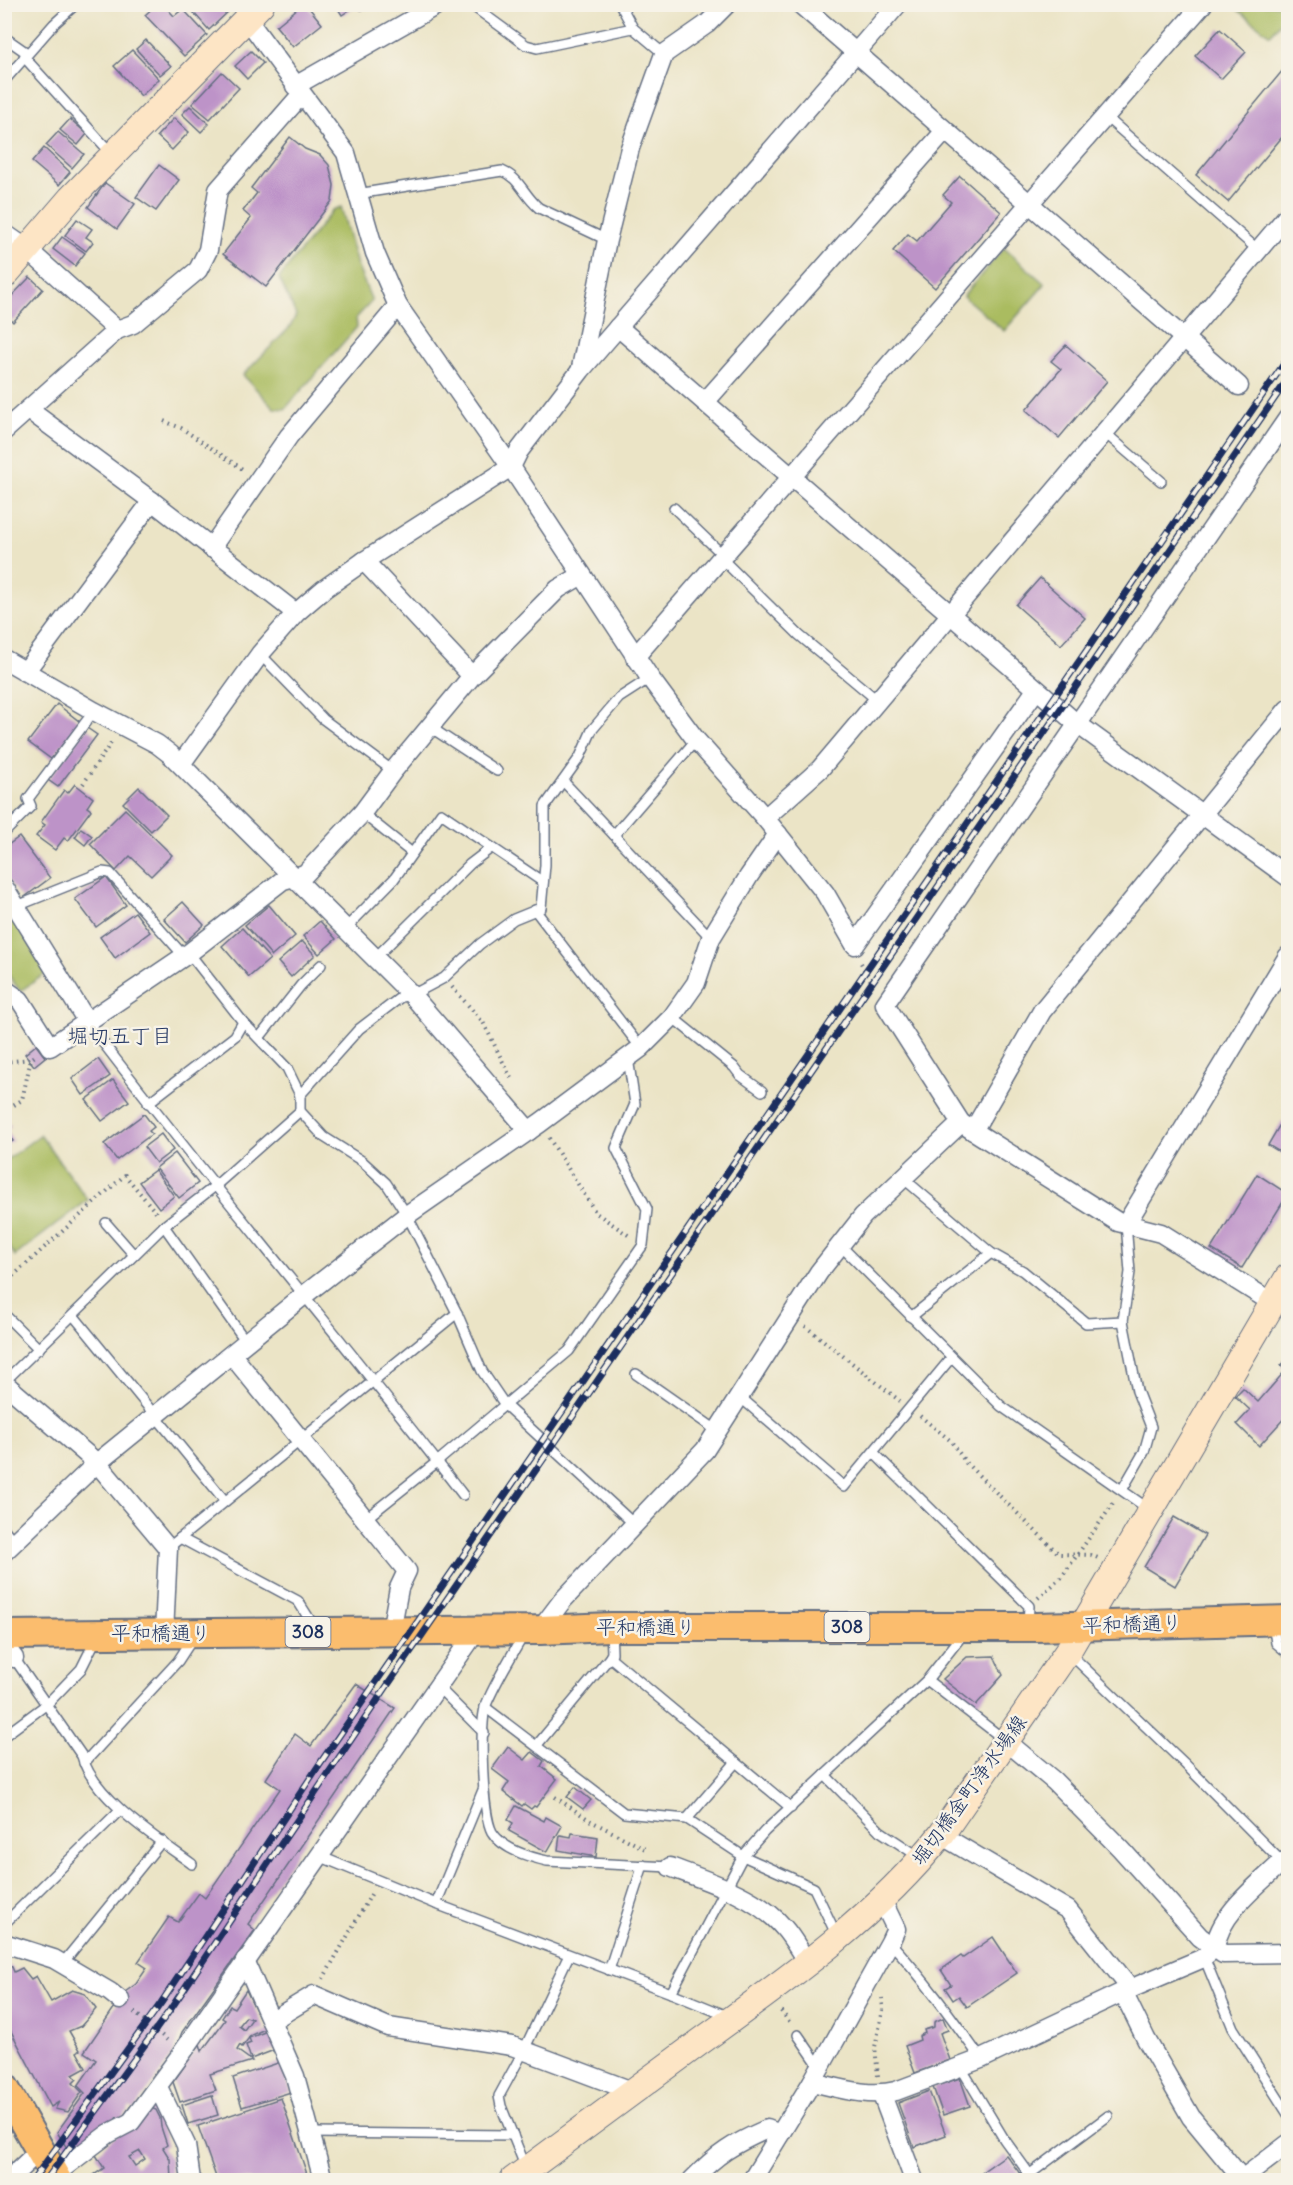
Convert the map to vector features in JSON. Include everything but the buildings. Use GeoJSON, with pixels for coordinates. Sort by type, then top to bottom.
{"type":"FeatureCollection","features":[{"type":"Feature","properties":{"kind":"main road","name":"平和橋通り"},"geometry":{"type":"LineString","coordinates":[[8,1646],[99,1633],[533,1630],[611,1627],[969,1627],[1028,1616],[1083,1626],[1281,1620]]}},
{"type":"Feature","properties":{"kind":"main road"},"geometry":{"type":"LineString","coordinates":[[4,2087],[51,2168]]}},
{"type":"Feature","properties":{"kind":"street"},"geometry":{"type":"LineString","coordinates":[[4,431],[117,330],[133,324],[198,270],[208,250],[218,190],[298,91],[439,4]]}},
{"type":"Feature","properties":{"kind":"street"},"geometry":{"type":"LineString","coordinates":[[581,370],[607,240],[630,148],[664,54],[707,24],[727,4]]}},
{"type":"Feature","properties":{"kind":"street"},"geometry":{"type":"LineString","coordinates":[[800,4],[1239,387]]}},
{"type":"Feature","properties":{"kind":"street"},"geometry":{"type":"LineString","coordinates":[[181,764],[260,654],[296,613],[324,589],[364,561],[511,467],[519,451],[581,370],[898,4]]}},
{"type":"Feature","properties":{"kind":"street"},"geometry":{"type":"LineString","coordinates":[[635,657],[1203,4]]}},
{"type":"Feature","properties":{"kind":"street"},"geometry":{"type":"LineString","coordinates":[[4,276],[71,198],[249,10],[298,91],[346,153],[375,253],[398,306],[511,467],[650,678],[696,740],[765,818],[825,893],[855,945],[1036,690]]}},
{"type":"Feature","properties":{"kind":"street"},"geometry":{"type":"LineString","coordinates":[[705,402],[945,131]]}},
{"type":"Feature","properties":{"kind":"street"},"geometry":{"type":"LineString","coordinates":[[765,818],[820,769],[950,612],[1288,215]]}},
{"type":"Feature","properties":{"kind":"street"},"geometry":{"type":"LineString","coordinates":[[4,232],[27,249],[117,330]]}},
{"type":"Feature","properties":{"kind":"street"},"geometry":{"type":"LineString","coordinates":[[211,548],[289,436],[398,306]]}},
{"type":"Feature","properties":{"kind":"street"},"geometry":{"type":"LineString","coordinates":[[618,327],[1076,723],[1288,877]]}},
{"type":"Feature","properties":{"kind":"street"},"geometry":{"type":"LineString","coordinates":[[29,410],[152,501],[296,613]]}},
{"type":"Feature","properties":{"kind":"street"},"geometry":{"type":"LineString","coordinates":[[1273,1303],[1161,1233],[1118,1222],[967,1127],[885,1004],[1076,723],[1287,425]]}},
{"type":"Feature","properties":{"kind":"street"},"geometry":{"type":"LineString","coordinates":[[25,672],[152,501]]}},
{"type":"Feature","properties":{"kind":"street"},"geometry":{"type":"LineString","coordinates":[[364,561],[472,676]]}},
{"type":"Feature","properties":{"kind":"street"},"geometry":{"type":"LineString","coordinates":[[4,989],[20,1000],[50,1047],[187,955],[283,880],[305,874],[362,813],[393,771],[472,676],[558,590],[582,575]]}},
{"type":"Feature","properties":{"kind":"street"},"geometry":{"type":"LineString","coordinates":[[4,659],[157,744],[181,764],[412,995],[529,1131]]}},
{"type":"Feature","properties":{"kind":"street"},"geometry":{"type":"LineString","coordinates":[[533,1630],[705,1450],[819,1272],[840,1245],[863,1216],[903,1178],[967,1127],[1042,1011],[1288,709]]}},
{"type":"Feature","properties":{"kind":"street"},"geometry":{"type":"LineString","coordinates":[[8,1541],[97,1463],[303,1296],[407,1215],[529,1131],[634,1053],[672,1017],[696,983],[711,938],[748,876],[778,834]]}},
{"type":"Feature","properties":{"kind":"street"},"geometry":{"type":"LineString","coordinates":[[4,888],[88,1023]]}},
{"type":"Feature","properties":{"kind":"street"},"geometry":{"type":"LineString","coordinates":[[1126,1224],[1288,956]]}},
{"type":"Feature","properties":{"kind":"street","name":"堀切橋金町浄水場線"},"geometry":{"type":"LineString","coordinates":[[523,2177],[632,2091],[808,1963],[882,1900],[922,1859],[1068,1651],[1288,1277]]}},
{"type":"Feature","properties":{"kind":"street"},"geometry":{"type":"LineString","coordinates":[[232,1355],[407,1571],[399,1587],[391,1631]]}},
{"type":"Feature","properties":{"kind":"street"},"geometry":{"type":"LineString","coordinates":[[4,1382],[97,1463],[174,1543],[164,1634]]}},
{"type":"Feature","properties":{"kind":"street"},"geometry":{"type":"LineString","coordinates":[[8,2181],[51,2168],[131,2122],[182,2053],[477,1630]]}},
{"type":"Feature","properties":{"kind":"street"},"geometry":{"type":"LineString","coordinates":[[1006,1741],[1054,1781],[1121,1849],[1200,1937],[1209,1953]]}},
{"type":"Feature","properties":{"kind":"street"},"geometry":{"type":"LineString","coordinates":[[941,1835],[1068,1910],[1127,1991],[1146,2039],[1191,2117],[1242,2180],[1288,2144]]}},
{"type":"Feature","properties":{"kind":"street"},"geometry":{"type":"LineString","coordinates":[[1209,1953],[1216,1936],[1241,1900],[1286,1861]]}},
{"type":"Feature","properties":{"kind":"street"},"geometry":{"type":"LineString","coordinates":[[670,1867],[726,1888],[767,1913],[784,1928],[808,1963]]}},
{"type":"Feature","properties":{"kind":"street"},"geometry":{"type":"LineString","coordinates":[[752,2181],[816,2074],[890,1942],[896,1929],[882,1900]]}},
{"type":"Feature","properties":{"kind":"street"},"geometry":{"type":"LineString","coordinates":[[4,1943],[54,1959],[120,2000]]}},
{"type":"Feature","properties":{"kind":"street"},"geometry":{"type":"LineString","coordinates":[[816,2074],[848,2090],[882,2095],[981,2059],[1209,1953],[1288,1953]]}},
{"type":"Feature","properties":{"kind":"street"},"geometry":{"type":"LineString","coordinates":[[245,1961],[295,2076],[323,2181]]}},
{"type":"Feature","properties":{"kind":"street"},"geometry":{"type":"LineString","coordinates":[[271,2021],[314,1995],[388,2027],[512,2046],[632,2091]]}},
{"type":"Feature","properties":{"kind":"street"},"geometry":{"type":"LineString","coordinates":[[158,2087],[186,2145],[191,2181]]}},
{"type":"Feature","properties":{"kind":"street"},"geometry":{"type":"LineString","coordinates":[[882,2095],[914,2181]]}},
{"type":"Feature","properties":{"kind":"street"},"geometry":{"type":"LineString","coordinates":[[692,2181],[712,2159],[740,2141],[767,2129],[780,2134]]}},
{"type":"Feature","properties":{"kind":"lane"},"geometry":{"type":"LineString","coordinates":[[4,81],[54,24],[76,4]]}},
{"type":"Feature","properties":{"kind":"lane"},"geometry":{"type":"LineString","coordinates":[[470,4],[526,45],[537,48],[633,28]]}},
{"type":"Feature","properties":{"kind":"lane"},"geometry":{"type":"LineString","coordinates":[[620,4],[633,28],[664,54]]}},
{"type":"Feature","properties":{"kind":"lane"},"geometry":{"type":"LineString","coordinates":[[4,37],[26,55],[113,155]]}},
{"type":"Feature","properties":{"kind":"lane"},"geometry":{"type":"LineString","coordinates":[[1105,116],[1258,250]]}},
{"type":"Feature","properties":{"kind":"lane"},"geometry":{"type":"LineString","coordinates":[[357,194],[502,171],[511,175],[539,208],[607,240]]}},
{"type":"Feature","properties":{"kind":"lane"},"geometry":{"type":"LineString","coordinates":[[1103,432],[1161,481]]}},
{"type":"Feature","properties":{"kind":"lane"},"geometry":{"type":"LineString","coordinates":[[674,508],[799,635],[878,700]]}},
{"type":"Feature","properties":{"kind":"lane"},"geometry":{"type":"LineString","coordinates":[[260,654],[323,718],[393,771]]}},
{"type":"Feature","properties":{"kind":"lane"},"geometry":{"type":"LineString","coordinates":[[300,1095],[358,1029],[401,997],[412,995],[444,978],[480,944],[514,919],[541,908],[545,806],[580,757],[592,730],[619,698],[650,678]]}},
{"type":"Feature","properties":{"kind":"lane"},"geometry":{"type":"LineString","coordinates":[[4,833],[31,806],[28,799],[94,711]]}},
{"type":"Feature","properties":{"kind":"lane"},"geometry":{"type":"LineString","coordinates":[[430,727],[497,771]]}},
{"type":"Feature","properties":{"kind":"lane"},"geometry":{"type":"LineString","coordinates":[[614,835],[696,740]]}},
{"type":"Feature","properties":{"kind":"lane"},"geometry":{"type":"LineString","coordinates":[[563,781],[711,938]]}},
{"type":"Feature","properties":{"kind":"lane"},"geometry":{"type":"LineString","coordinates":[[362,813],[412,854]]}},
{"type":"Feature","properties":{"kind":"lane"},"geometry":{"type":"LineString","coordinates":[[346,928],[394,879],[441,813],[543,882]]}},
{"type":"Feature","properties":{"kind":"lane"},"geometry":{"type":"LineString","coordinates":[[375,958],[470,864],[491,848]]}},
{"type":"Feature","properties":{"kind":"lane"},"geometry":{"type":"LineString","coordinates":[[17,906],[102,872],[110,873],[187,955],[243,1022],[287,1068],[300,1095],[300,1112],[324,1137],[362,1161],[387,1183],[407,1215],[457,1313],[482,1371],[505,1405],[634,1524]]}},
{"type":"Feature","properties":{"kind":"lane"},"geometry":{"type":"LineString","coordinates":[[364,1520],[569,1351],[643,1245],[647,1209],[616,1148],[635,1104],[634,1053],[535,910]]}},
{"type":"Feature","properties":{"kind":"lane"},"geometry":{"type":"LineString","coordinates":[[259,1038],[301,985],[321,965]]}},
{"type":"Feature","properties":{"kind":"lane"},"geometry":{"type":"LineString","coordinates":[[672,1017],[762,1091]]}},
{"type":"Feature","properties":{"kind":"lane"},"geometry":{"type":"LineString","coordinates":[[148,1103],[235,1036],[243,1022]]}},
{"type":"Feature","properties":{"kind":"lane"},"geometry":{"type":"LineString","coordinates":[[88,1023],[148,1103],[463,1495]]}},
{"type":"Feature","properties":{"kind":"lane"},"geometry":{"type":"LineString","coordinates":[[4,1382],[164,1226],[215,1186],[300,1112]]}},
{"type":"Feature","properties":{"kind":"lane"},"geometry":{"type":"LineString","coordinates":[[903,1178],[991,1253],[1023,1271],[1086,1323],[1123,1321]]}},
{"type":"Feature","properties":{"kind":"lane"},"geometry":{"type":"LineString","coordinates":[[106,1223],[134,1255]]}},
{"type":"Feature","properties":{"kind":"lane"},"geometry":{"type":"LineString","coordinates":[[1122,1490],[1144,1452],[1151,1427],[1137,1391],[1123,1321],[1130,1272],[1126,1224]]}},
{"type":"Feature","properties":{"kind":"lane"},"geometry":{"type":"LineString","coordinates":[[164,1226],[246,1343]]}},
{"type":"Feature","properties":{"kind":"lane"},"geometry":{"type":"LineString","coordinates":[[840,1245],[1000,1406],[1150,1510]]}},
{"type":"Feature","properties":{"kind":"lane"},"geometry":{"type":"LineString","coordinates":[[911,1317],[991,1253]]}},
{"type":"Feature","properties":{"kind":"lane"},"geometry":{"type":"LineString","coordinates":[[318,1632],[298,1601],[174,1543],[457,1313]]}},
{"type":"Feature","properties":{"kind":"lane"},"geometry":{"type":"LineString","coordinates":[[73,1315],[225,1501]]}},
{"type":"Feature","properties":{"kind":"lane"},"geometry":{"type":"LineString","coordinates":[[8,1317],[39,1349]]}},
{"type":"Feature","properties":{"kind":"lane"},"geometry":{"type":"LineString","coordinates":[[739,1396],[843,1487],[874,1453],[951,1358]]}},
{"type":"Feature","properties":{"kind":"lane"},"geometry":{"type":"LineString","coordinates":[[636,1374],[716,1430]]}},
{"type":"Feature","properties":{"kind":"lane"},"geometry":{"type":"LineString","coordinates":[[874,1453],[1028,1616]]}},
{"type":"Feature","properties":{"kind":"lane"},"geometry":{"type":"LineString","coordinates":[[1281,1620],[1276,1643],[1288,1653]]}},
{"type":"Feature","properties":{"kind":"lane"},"geometry":{"type":"LineString","coordinates":[[537,1745],[612,1653],[611,1627]]}},
{"type":"Feature","properties":{"kind":"lane"},"geometry":{"type":"LineString","coordinates":[[672,1993],[743,1856],[765,1832],[927,1680],[969,1627]]}},
{"type":"Feature","properties":{"kind":"lane"},"geometry":{"type":"LineString","coordinates":[[533,1630],[485,1707],[483,1788],[487,1821],[493,1834],[514,1850],[547,1861],[670,1867]]}},
{"type":"Feature","properties":{"kind":"lane"},"geometry":{"type":"LineString","coordinates":[[4,1736],[47,1704],[81,1669],[99,1633]]}},
{"type":"Feature","properties":{"kind":"lane"},"geometry":{"type":"LineString","coordinates":[[84,1763],[178,1661],[196,1633]]}},
{"type":"Feature","properties":{"kind":"lane"},"geometry":{"type":"LineString","coordinates":[[8,1646],[82,1756],[86,1768],[120,1810],[192,1864]]}},
{"type":"Feature","properties":{"kind":"lane"},"geometry":{"type":"LineString","coordinates":[[1068,1651],[1286,1861]]}},
{"type":"Feature","properties":{"kind":"lane"},"geometry":{"type":"LineString","coordinates":[[610,1656],[791,1808]]}},
{"type":"Feature","properties":{"kind":"lane"},"geometry":{"type":"LineString","coordinates":[[927,1680],[1006,1741]]}},
{"type":"Feature","properties":{"kind":"lane"},"geometry":{"type":"LineString","coordinates":[[438,1687],[484,1733]]}},
{"type":"Feature","properties":{"kind":"lane"},"geometry":{"type":"LineString","coordinates":[[485,1707],[624,1813],[687,1819],[743,1856],[814,1888],[838,1938]]}},
{"type":"Feature","properties":{"kind":"lane"},"geometry":{"type":"LineString","coordinates":[[687,1819],[735,1762]]}},
{"type":"Feature","properties":{"kind":"lane"},"geometry":{"type":"LineString","coordinates":[[825,1775],[880,1831],[922,1859]]}},
{"type":"Feature","properties":{"kind":"lane"},"geometry":{"type":"LineString","coordinates":[[436,1904],[483,1788]]}},
{"type":"Feature","properties":{"kind":"lane"},"geometry":{"type":"LineString","coordinates":[[4,1924],[120,1810]]}},
{"type":"Feature","properties":{"kind":"lane"},"geometry":{"type":"LineString","coordinates":[[62,1964],[162,1841]]}},
{"type":"Feature","properties":{"kind":"lane"},"geometry":{"type":"LineString","coordinates":[[319,1856],[436,1904],[672,1993],[733,2019]]}},
{"type":"Feature","properties":{"kind":"lane"},"geometry":{"type":"LineString","coordinates":[[609,1970],[643,1865]]}},
{"type":"Feature","properties":{"kind":"lane"},"geometry":{"type":"LineString","coordinates":[[890,1942],[944,2006],[981,2059]]}},
{"type":"Feature","properties":{"kind":"lane"},"geometry":{"type":"LineString","coordinates":[[1209,1953],[1233,2028],[1288,2114]]}},
{"type":"Feature","properties":{"kind":"lane"},"geometry":{"type":"LineString","coordinates":[[523,2177],[513,2135],[499,2096],[523,2052],[569,1955]]}},
{"type":"Feature","properties":{"kind":"lane"},"geometry":{"type":"LineString","coordinates":[[798,2035],[816,2074]]}},
{"type":"Feature","properties":{"kind":"lane"},"geometry":{"type":"LineString","coordinates":[[960,2066],[1026,2178],[1108,2116]]}},
{"type":"Feature","properties":{"kind":"lane"},"geometry":{"type":"LineString","coordinates":[[311,2133],[513,2135]]}},
{"type":"Feature","properties":{"kind":"path"},"geometry":{"type":"LineString","coordinates":[[164,421],[189,433],[245,471]]}},
{"type":"Feature","properties":{"kind":"path"},"geometry":{"type":"LineString","coordinates":[[83,784],[117,736]]}},
{"type":"Feature","properties":{"kind":"path"},"geometry":{"type":"LineString","coordinates":[[855,945],[856,954],[885,1004]]}},
{"type":"Feature","properties":{"kind":"path"},"geometry":{"type":"LineString","coordinates":[[4,1062],[31,1059],[49,1044]]}},
{"type":"Feature","properties":{"kind":"path"},"geometry":{"type":"LineString","coordinates":[[14,1105],[22,1100],[31,1059]]}},
{"type":"Feature","properties":{"kind":"path"},"geometry":{"type":"LineString","coordinates":[[4,1284],[125,1175],[164,1226]]}},
{"type":"Feature","properties":{"kind":"path"},"geometry":{"type":"LineString","coordinates":[[792,1316],[951,1441],[966,1463],[1059,1554],[1091,1555],[1117,1567]]}},
{"type":"Feature","properties":{"kind":"path"},"geometry":{"type":"LineString","coordinates":[[1028,1616],[1061,1578],[1122,1490]]}},
{"type":"Feature","properties":{"kind":"path"},"geometry":{"type":"LineString","coordinates":[[555,1797],[591,1821],[656,1854],[670,1867]]}},
{"type":"Feature","properties":{"kind":"path"},"geometry":{"type":"LineString","coordinates":[[314,1995],[378,1881]]}},
{"type":"Feature","properties":{"kind":"path"},"geometry":{"type":"LineString","coordinates":[[870,1980],[882,1996],[883,2010],[875,2048],[882,2095]]}},
{"type":"Feature","properties":{"kind":"path"},"geometry":{"type":"LineString","coordinates":[[120,2000],[182,2053]]}},
{"type":"Feature","properties":{"kind":"green space"},"geometry":{"type":"Polygon","coordinates":[[[1232,5],[1288,5],[1288,13],[1270,35],[1232,5]]]}},
{"type":"Feature","properties":{"kind":"green space"},"geometry":{"type":"Polygon","coordinates":[[[341,207],[357,265],[372,301],[356,318],[357,327],[285,409],[274,408],[243,375],[290,327],[296,315],[279,278],[333,210],[341,207]]]}},
{"type":"Feature","properties":{"kind":"green space"},"geometry":{"type":"Polygon","coordinates":[[[1004,248],[1045,284],[1004,331],[963,296],[1004,248]]]}},
{"type":"Feature","properties":{"kind":"green space"},"geometry":{"type":"Polygon","coordinates":[[[13,917],[48,972],[20,991],[9,976],[5,975],[4,921],[13,917]]]}},
{"type":"Feature","properties":{"kind":"green space"},"geometry":{"type":"Polygon","coordinates":[[[40,1135],[88,1200],[15,1256],[5,1240],[5,1161],[40,1135]]]}},
{"type":"Feature","properties":{"kind":"railway"},"geometry":{"type":"LineString","coordinates":[[33,2180],[161,2003],[323,1759],[1288,358]]}},
{"type":"Feature","properties":{"kind":"railway"},"geometry":{"type":"LineString","coordinates":[[46,2180],[170,2010],[387,1686],[1288,379]]}},
{"type":"Feature","properties":{"kind":"district","name":"堀切五丁目"},"geometry":{"type":"Point","coordinates":[120,1036]}}]}
